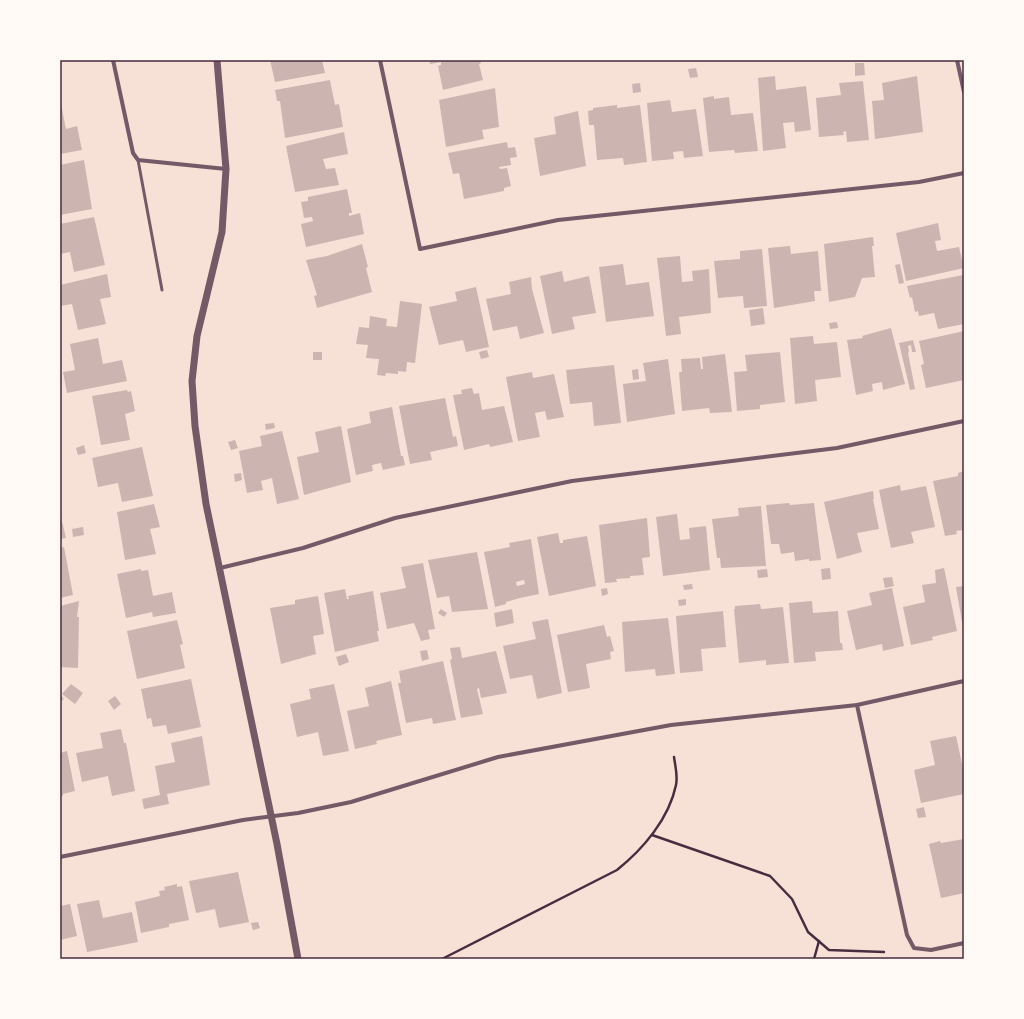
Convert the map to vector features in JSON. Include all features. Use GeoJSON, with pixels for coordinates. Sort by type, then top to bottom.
{"type":"FeatureCollection","features":[{"type":"Feature","properties":{"kind":"street"},"geometry":{"type":"LineString","coordinates":[[113,60],[133,153],[138,160],[226,169]]}},
{"type":"Feature","properties":{"kind":"street"},"geometry":{"type":"LineString","coordinates":[[217,60],[226,169],[222,232],[197,336],[192,381],[195,426],[206,504],[271,816],[298,959]]}},
{"type":"Feature","properties":{"kind":"street"},"geometry":{"type":"LineString","coordinates":[[380,60],[420,249],[558,220],[919,182],[964,173]]}},
{"type":"Feature","properties":{"kind":"street"},"geometry":{"type":"LineString","coordinates":[[957,60],[964,92]]}},
{"type":"Feature","properties":{"kind":"street"},"geometry":{"type":"LineString","coordinates":[[220,568],[303,548],[395,518],[572,481],[837,448],[964,422]]}},
{"type":"Feature","properties":{"kind":"street"},"geometry":{"type":"LineString","coordinates":[[60,857],[243,820],[351,802],[498,757],[671,726],[857,705],[964,681]]}},
{"type":"Feature","properties":{"kind":"street"},"geometry":{"type":"LineString","coordinates":[[857,705],[907,935],[914,948],[931,950],[964,943]]}},
{"type":"Feature","properties":{"kind":"lane"},"geometry":{"type":"LineString","coordinates":[[138,160],[162,290]]}},
{"type":"Feature","properties":{"kind":"path"},"geometry":{"type":"LineString","coordinates":[[442,959],[617,870],[635,855],[652,835],[671,801],[676,783],[674,757]]}},
{"type":"Feature","properties":{"kind":"path"},"geometry":{"type":"LineString","coordinates":[[652,835],[770,876],[792,899],[808,932],[829,950],[884,952]]}},
{"type":"Feature","properties":{"kind":"path"},"geometry":{"type":"LineString","coordinates":[[814,959],[819,941]]}},
{"type":"Feature","properties":{"kind":"building"},"geometry":{"type":"Polygon","coordinates":[[[270,60],[322,60],[325,73],[275,82],[270,60]]]}},
{"type":"Feature","properties":{"kind":"building"},"geometry":{"type":"Polygon","coordinates":[[[429,60],[480,60],[481,63],[479,64],[483,80],[443,90],[438,66],[441,65],[441,62],[430,64],[429,60]]]}},
{"type":"Feature","properties":{"kind":"building"},"geometry":{"type":"Polygon","coordinates":[[[855,63],[864,63],[865,75],[855,76],[855,63]]]}},
{"type":"Feature","properties":{"kind":"building"},"geometry":{"type":"Polygon","coordinates":[[[696,68],[698,77],[690,78],[688,69],[696,68]]]}},
{"type":"Feature","properties":{"kind":"building"},"geometry":{"type":"Polygon","coordinates":[[[775,76],[776,90],[806,86],[811,130],[795,132],[794,122],[783,123],[786,148],[763,151],[758,78],[775,76]]]}},
{"type":"Feature","properties":{"kind":"building"},"geometry":{"type":"Polygon","coordinates":[[[917,76],[923,132],[875,139],[872,101],[884,100],[882,83],[917,76]]]}},
{"type":"Feature","properties":{"kind":"building"},"geometry":{"type":"Polygon","coordinates":[[[330,80],[335,105],[339,104],[343,127],[285,138],[280,101],[277,101],[275,90],[330,80]]]}},
{"type":"Feature","properties":{"kind":"building"},"geometry":{"type":"Polygon","coordinates":[[[863,81],[869,140],[847,142],[846,131],[843,132],[844,135],[819,137],[816,98],[841,95],[839,83],[863,81]]]}},
{"type":"Feature","properties":{"kind":"building"},"geometry":{"type":"Polygon","coordinates":[[[640,83],[641,92],[633,93],[632,84],[640,83]]]}},
{"type":"Feature","properties":{"kind":"building"},"geometry":{"type":"Polygon","coordinates":[[[495,88],[499,127],[482,130],[484,139],[446,147],[439,100],[495,88]]]}},
{"type":"Feature","properties":{"kind":"building"},"geometry":{"type":"Polygon","coordinates":[[[714,96],[714,99],[729,97],[731,115],[753,113],[758,151],[735,153],[734,150],[709,152],[703,98],[714,96]]]}},
{"type":"Feature","properties":{"kind":"building"},"geometry":{"type":"Polygon","coordinates":[[[670,100],[672,112],[696,109],[703,156],[684,158],[683,151],[673,152],[674,159],[652,161],[647,103],[670,100]]]}},
{"type":"Feature","properties":{"kind":"building"},"geometry":{"type":"Polygon","coordinates":[[[61,104],[66,129],[77,126],[82,150],[60,154],[61,104]]]}},
{"type":"Feature","properties":{"kind":"building"},"geometry":{"type":"Polygon","coordinates":[[[617,105],[617,108],[640,105],[647,162],[624,165],[623,158],[597,160],[594,125],[589,125],[588,111],[593,110],[593,108],[617,105]]]}},
{"type":"Feature","properties":{"kind":"building"},"geometry":{"type":"Polygon","coordinates":[[[578,111],[586,166],[540,176],[534,138],[556,134],[554,117],[578,111]]]}},
{"type":"Feature","properties":{"kind":"building"},"geometry":{"type":"Polygon","coordinates":[[[344,132],[348,154],[323,159],[326,169],[335,168],[339,185],[295,192],[286,146],[344,132]]]}},
{"type":"Feature","properties":{"kind":"building"},"geometry":{"type":"Polygon","coordinates":[[[507,142],[508,148],[515,147],[517,157],[510,158],[511,165],[499,167],[500,169],[507,168],[511,186],[504,188],[504,191],[464,199],[459,173],[453,174],[448,153],[507,142]]]}},
{"type":"Feature","properties":{"kind":"building"},"geometry":{"type":"Polygon","coordinates":[[[84,160],[92,209],[60,215],[60,165],[84,160]]]}},
{"type":"Feature","properties":{"kind":"building"},"geometry":{"type":"Polygon","coordinates":[[[347,189],[352,213],[349,213],[349,216],[360,213],[364,234],[306,247],[301,224],[313,221],[312,217],[304,218],[301,202],[308,201],[308,197],[347,189]]]}},
{"type":"Feature","properties":{"kind":"building"},"geometry":{"type":"Polygon","coordinates":[[[94,217],[105,265],[74,272],[70,252],[60,254],[60,224],[94,217]]]}},
{"type":"Feature","properties":{"kind":"building"},"geometry":{"type":"Polygon","coordinates":[[[938,223],[941,240],[935,241],[937,251],[959,247],[964,268],[906,281],[896,233],[938,223]]]}},
{"type":"Feature","properties":{"kind":"building"},"geometry":{"type":"Polygon","coordinates":[[[873,237],[874,246],[872,246],[875,277],[862,278],[855,297],[829,302],[824,244],[873,237]]]}},
{"type":"Feature","properties":{"kind":"building"},"geometry":{"type":"Polygon","coordinates":[[[362,244],[372,292],[317,308],[314,296],[317,295],[306,260],[327,256],[362,244]]]}},
{"type":"Feature","properties":{"kind":"building"},"geometry":{"type":"Polygon","coordinates":[[[790,246],[791,254],[818,251],[821,291],[814,291],[815,301],[774,308],[768,248],[790,246]]]}},
{"type":"Feature","properties":{"kind":"building"},"geometry":{"type":"Polygon","coordinates":[[[762,249],[767,306],[744,308],[743,296],[718,298],[714,261],[740,259],[740,251],[762,249]]]}},
{"type":"Feature","properties":{"kind":"building"},"geometry":{"type":"Polygon","coordinates":[[[680,256],[682,282],[693,281],[692,271],[709,269],[711,313],[679,317],[681,334],[666,336],[657,258],[680,256]]]}},
{"type":"Feature","properties":{"kind":"building"},"geometry":{"type":"Polygon","coordinates":[[[623,264],[626,285],[649,282],[654,316],[606,322],[599,267],[623,264]]]}},
{"type":"Feature","properties":{"kind":"building"},"geometry":{"type":"Polygon","coordinates":[[[900,264],[904,283],[899,284],[895,265],[900,264]]]}},
{"type":"Feature","properties":{"kind":"building"},"geometry":{"type":"Polygon","coordinates":[[[562,271],[564,282],[589,276],[596,313],[572,317],[575,329],[552,334],[540,276],[562,271]]]}},
{"type":"Feature","properties":{"kind":"building"},"geometry":{"type":"Polygon","coordinates":[[[107,274],[111,297],[100,299],[106,324],[78,330],[72,304],[61,306],[60,285],[107,274]]]}},
{"type":"Feature","properties":{"kind":"building"},"geometry":{"type":"Polygon","coordinates":[[[963,275],[964,324],[938,329],[934,313],[919,316],[918,311],[915,312],[912,297],[910,298],[907,286],[963,275]]]}},
{"type":"Feature","properties":{"kind":"building"},"geometry":{"type":"Polygon","coordinates":[[[531,277],[532,289],[544,333],[520,339],[517,326],[493,331],[486,299],[511,294],[509,282],[531,277]]]}},
{"type":"Feature","properties":{"kind":"building"},"geometry":{"type":"Polygon","coordinates":[[[476,287],[489,347],[466,352],[463,340],[439,345],[429,307],[457,301],[455,292],[476,287]]]}},
{"type":"Feature","properties":{"kind":"building"},"geometry":{"type":"Polygon","coordinates":[[[400,301],[422,304],[415,363],[407,362],[406,372],[398,371],[398,374],[386,373],[385,376],[377,375],[379,359],[366,358],[368,345],[356,344],[359,327],[369,328],[370,316],[387,319],[386,326],[397,327],[400,301]]]}},
{"type":"Feature","properties":{"kind":"building"},"geometry":{"type":"Polygon","coordinates":[[[763,308],[765,324],[751,326],[749,310],[763,308]]]}},
{"type":"Feature","properties":{"kind":"building"},"geometry":{"type":"Polygon","coordinates":[[[837,322],[838,328],[830,329],[829,323],[837,322]]]}},
{"type":"Feature","properties":{"kind":"building"},"geometry":{"type":"Polygon","coordinates":[[[891,328],[905,384],[883,390],[882,382],[872,384],[873,391],[856,395],[847,340],[863,338],[862,336],[891,328]]]}},
{"type":"Feature","properties":{"kind":"building"},"geometry":{"type":"Polygon","coordinates":[[[964,331],[964,380],[926,388],[921,365],[924,364],[919,341],[964,331]]]}},
{"type":"Feature","properties":{"kind":"building"},"geometry":{"type":"Polygon","coordinates":[[[813,336],[814,344],[837,342],[841,377],[815,380],[817,401],[795,404],[790,338],[813,336]]]}},
{"type":"Feature","properties":{"kind":"building"},"geometry":{"type":"Polygon","coordinates":[[[98,338],[103,364],[122,360],[127,381],[67,393],[63,372],[75,370],[70,344],[98,338]]]}},
{"type":"Feature","properties":{"kind":"building"},"geometry":{"type":"Polygon","coordinates":[[[913,340],[916,352],[912,352],[911,345],[908,346],[908,353],[915,389],[910,390],[899,343],[913,340]]]}},
{"type":"Feature","properties":{"kind":"building"},"geometry":{"type":"Polygon","coordinates":[[[487,350],[489,357],[481,359],[479,352],[487,350]]]}},
{"type":"Feature","properties":{"kind":"building"},"geometry":{"type":"Polygon","coordinates":[[[313,352],[322,352],[322,360],[313,360],[313,352]]]}},
{"type":"Feature","properties":{"kind":"building"},"geometry":{"type":"Polygon","coordinates":[[[780,352],[785,402],[760,405],[760,409],[737,411],[734,372],[747,371],[745,355],[780,352]]]}},
{"type":"Feature","properties":{"kind":"building"},"geometry":{"type":"Polygon","coordinates":[[[725,354],[732,412],[710,413],[709,408],[682,411],[679,372],[682,372],[681,359],[700,358],[701,369],[703,369],[702,357],[725,354]]]}},
{"type":"Feature","properties":{"kind":"building"},"geometry":{"type":"Polygon","coordinates":[[[668,359],[675,414],[627,422],[623,384],[646,381],[643,363],[668,359]]]}},
{"type":"Feature","properties":{"kind":"building"},"geometry":{"type":"Polygon","coordinates":[[[614,365],[621,423],[594,426],[592,402],[570,404],[566,370],[614,365]]]}},
{"type":"Feature","properties":{"kind":"building"},"geometry":{"type":"Polygon","coordinates":[[[638,369],[639,379],[633,380],[632,370],[638,369]]]}},
{"type":"Feature","properties":{"kind":"building"},"geometry":{"type":"Polygon","coordinates":[[[532,372],[533,378],[554,374],[564,417],[547,420],[545,411],[535,413],[540,437],[518,441],[506,377],[532,372]]]}},
{"type":"Feature","properties":{"kind":"building"},"geometry":{"type":"Polygon","coordinates":[[[472,388],[474,394],[479,393],[482,410],[504,406],[513,442],[490,447],[489,444],[464,450],[453,395],[462,394],[461,390],[472,388]]]}},
{"type":"Feature","properties":{"kind":"building"},"geometry":{"type":"Polygon","coordinates":[[[127,390],[128,392],[131,391],[135,411],[125,414],[130,440],[101,445],[92,396],[127,390]]]}},
{"type":"Feature","properties":{"kind":"building"},"geometry":{"type":"Polygon","coordinates":[[[445,398],[453,437],[456,436],[458,446],[430,452],[432,460],[410,464],[399,406],[445,398]]]}},
{"type":"Feature","properties":{"kind":"building"},"geometry":{"type":"Polygon","coordinates":[[[392,407],[401,456],[403,456],[405,465],[383,470],[381,463],[372,465],[373,471],[356,475],[347,429],[371,423],[369,412],[392,407]]]}},
{"type":"Feature","properties":{"kind":"building"},"geometry":{"type":"Polygon","coordinates":[[[274,423],[275,428],[266,430],[265,424],[274,423]]]}},
{"type":"Feature","properties":{"kind":"building"},"geometry":{"type":"Polygon","coordinates":[[[341,426],[351,482],[304,495],[297,457],[319,452],[315,432],[341,426]]]}},
{"type":"Feature","properties":{"kind":"building"},"geometry":{"type":"Polygon","coordinates":[[[282,431],[299,499],[277,504],[272,478],[261,481],[263,490],[247,493],[239,451],[262,446],[260,436],[282,431]]]}},
{"type":"Feature","properties":{"kind":"building"},"geometry":{"type":"Polygon","coordinates":[[[235,440],[238,448],[231,450],[228,442],[235,440]]]}},
{"type":"Feature","properties":{"kind":"building"},"geometry":{"type":"Polygon","coordinates":[[[84,445],[86,453],[78,455],[76,448],[84,445]]]}},
{"type":"Feature","properties":{"kind":"building"},"geometry":{"type":"Polygon","coordinates":[[[142,447],[153,496],[122,502],[118,483],[98,487],[92,458],[142,447]]]}},
{"type":"Feature","properties":{"kind":"building"},"geometry":{"type":"Polygon","coordinates":[[[964,471],[964,530],[956,531],[957,534],[945,536],[933,481],[958,476],[958,473],[964,471]]]}},
{"type":"Feature","properties":{"kind":"building"},"geometry":{"type":"Polygon","coordinates":[[[241,473],[242,480],[235,482],[234,474],[241,473]]]}},
{"type":"Feature","properties":{"kind":"building"},"geometry":{"type":"Polygon","coordinates":[[[900,485],[901,491],[926,486],[935,527],[911,532],[914,543],[891,548],[879,490],[900,485]]]}},
{"type":"Feature","properties":{"kind":"building"},"geometry":{"type":"Polygon","coordinates":[[[873,491],[873,499],[879,529],[857,533],[862,552],[837,559],[824,502],[873,491]]]}},
{"type":"Feature","properties":{"kind":"building"},"geometry":{"type":"Polygon","coordinates":[[[789,503],[790,505],[814,503],[821,560],[809,561],[809,559],[795,561],[794,552],[781,554],[779,544],[771,544],[766,505],[789,503]]]}},
{"type":"Feature","properties":{"kind":"building"},"geometry":{"type":"Polygon","coordinates":[[[154,504],[160,527],[150,529],[156,554],[125,560],[117,512],[154,504]]]}},
{"type":"Feature","properties":{"kind":"building"},"geometry":{"type":"Polygon","coordinates":[[[761,506],[766,566],[721,568],[720,558],[717,558],[712,519],[739,516],[738,508],[761,506]]]}},
{"type":"Feature","properties":{"kind":"building"},"geometry":{"type":"Polygon","coordinates":[[[60,513],[66,538],[60,539],[60,513]]]}},
{"type":"Feature","properties":{"kind":"building"},"geometry":{"type":"Polygon","coordinates":[[[677,514],[680,540],[690,539],[689,528],[706,526],[710,570],[663,576],[656,517],[677,514]]]}},
{"type":"Feature","properties":{"kind":"building"},"geometry":{"type":"Polygon","coordinates":[[[647,518],[650,557],[642,558],[644,575],[630,576],[630,578],[616,579],[617,582],[605,583],[599,525],[647,518]]]}},
{"type":"Feature","properties":{"kind":"building"},"geometry":{"type":"Polygon","coordinates":[[[83,527],[84,535],[73,537],[72,529],[83,527]]]}},
{"type":"Feature","properties":{"kind":"building"},"geometry":{"type":"Polygon","coordinates":[[[558,533],[560,543],[563,543],[563,540],[587,536],[596,586],[549,596],[537,537],[558,533]]]}},
{"type":"Feature","properties":{"kind":"building"},"geometry":{"type":"Polygon","coordinates":[[[531,539],[539,594],[506,602],[506,604],[495,607],[484,552],[510,547],[509,543],[531,539]],[[524,580],[516,582],[517,586],[525,584],[524,580]]]}},
{"type":"Feature","properties":{"kind":"building"},"geometry":{"type":"Polygon","coordinates":[[[64,547],[73,595],[60,598],[60,548],[64,547]]]}},
{"type":"Feature","properties":{"kind":"building"},"geometry":{"type":"Polygon","coordinates":[[[477,552],[488,609],[452,612],[449,596],[437,598],[428,560],[477,552]]]}},
{"type":"Feature","properties":{"kind":"building"},"geometry":{"type":"Polygon","coordinates":[[[423,563],[435,629],[428,630],[430,639],[421,641],[414,623],[387,629],[380,593],[406,588],[401,567],[423,563]]]}},
{"type":"Feature","properties":{"kind":"building"},"geometry":{"type":"Polygon","coordinates":[[[830,568],[831,579],[822,580],[821,569],[830,568]]]}},
{"type":"Feature","properties":{"kind":"building"},"geometry":{"type":"Polygon","coordinates":[[[944,568],[957,631],[932,637],[933,640],[911,645],[903,607],[925,602],[922,585],[936,583],[935,570],[944,568]]]}},
{"type":"Feature","properties":{"kind":"building"},"geometry":{"type":"Polygon","coordinates":[[[141,569],[141,571],[148,570],[153,596],[172,592],[176,613],[153,617],[152,612],[126,618],[117,574],[141,569]]]}},
{"type":"Feature","properties":{"kind":"building"},"geometry":{"type":"Polygon","coordinates":[[[767,569],[768,577],[758,578],[757,570],[767,569]]]}},
{"type":"Feature","properties":{"kind":"building"},"geometry":{"type":"Polygon","coordinates":[[[892,577],[894,586],[885,588],[883,578],[892,577]]]}},
{"type":"Feature","properties":{"kind":"building"},"geometry":{"type":"Polygon","coordinates":[[[692,584],[693,589],[684,590],[683,585],[692,584]]]}},
{"type":"Feature","properties":{"kind":"building"},"geometry":{"type":"Polygon","coordinates":[[[964,586],[964,628],[963,628],[956,587],[964,586]]]}},
{"type":"Feature","properties":{"kind":"building"},"geometry":{"type":"Polygon","coordinates":[[[607,588],[608,594],[602,596],[601,589],[607,588]]]}},
{"type":"Feature","properties":{"kind":"building"},"geometry":{"type":"Polygon","coordinates":[[[892,588],[904,646],[883,651],[882,644],[856,650],[847,611],[872,605],[869,593],[892,588]]]}},
{"type":"Feature","properties":{"kind":"building"},"geometry":{"type":"Polygon","coordinates":[[[345,589],[347,599],[349,599],[348,596],[373,591],[379,641],[335,652],[324,593],[345,589]]]}},
{"type":"Feature","properties":{"kind":"building"},"geometry":{"type":"Polygon","coordinates":[[[318,596],[324,634],[313,636],[316,654],[281,664],[270,608],[295,604],[295,600],[318,596]]]}},
{"type":"Feature","properties":{"kind":"building"},"geometry":{"type":"Polygon","coordinates":[[[686,599],[686,605],[679,606],[678,600],[686,599]]]}},
{"type":"Feature","properties":{"kind":"building"},"geometry":{"type":"Polygon","coordinates":[[[79,601],[77,617],[79,617],[78,668],[60,667],[60,606],[79,601]]]}},
{"type":"Feature","properties":{"kind":"building"},"geometry":{"type":"Polygon","coordinates":[[[812,601],[813,613],[838,611],[840,643],[842,643],[843,650],[815,652],[816,661],[794,663],[789,603],[812,601]]]}},
{"type":"Feature","properties":{"kind":"building"},"geometry":{"type":"Polygon","coordinates":[[[760,604],[761,609],[783,607],[789,663],[766,665],[766,660],[739,663],[734,609],[735,606],[760,604]]]}},
{"type":"Feature","properties":{"kind":"building"},"geometry":{"type":"Polygon","coordinates":[[[441,609],[447,613],[444,617],[438,613],[441,609]]]}},
{"type":"Feature","properties":{"kind":"building"},"geometry":{"type":"Polygon","coordinates":[[[512,609],[514,623],[496,627],[494,613],[512,609]]]}},
{"type":"Feature","properties":{"kind":"building"},"geometry":{"type":"Polygon","coordinates":[[[723,611],[726,647],[701,649],[703,671],[680,673],[676,616],[723,611]]]}},
{"type":"Feature","properties":{"kind":"building"},"geometry":{"type":"Polygon","coordinates":[[[668,618],[675,674],[656,676],[655,669],[625,672],[622,622],[668,618]]]}},
{"type":"Feature","properties":{"kind":"building"},"geometry":{"type":"Polygon","coordinates":[[[548,619],[562,693],[537,699],[532,675],[510,679],[503,646],[536,639],[532,622],[548,619]]]}},
{"type":"Feature","properties":{"kind":"building"},"geometry":{"type":"Polygon","coordinates":[[[177,620],[183,644],[180,645],[185,668],[137,679],[127,631],[177,620]]]}},
{"type":"Feature","properties":{"kind":"building"},"geometry":{"type":"Polygon","coordinates":[[[604,625],[607,637],[610,636],[614,651],[610,652],[611,659],[586,664],[590,688],[568,692],[557,635],[604,625]]]}},
{"type":"Feature","properties":{"kind":"building"},"geometry":{"type":"Polygon","coordinates":[[[460,647],[462,658],[496,651],[507,693],[481,698],[479,688],[477,689],[483,714],[461,718],[450,660],[452,659],[450,648],[460,647]]]}},
{"type":"Feature","properties":{"kind":"building"},"geometry":{"type":"Polygon","coordinates":[[[427,650],[429,659],[422,661],[420,651],[427,650]]]}},
{"type":"Feature","properties":{"kind":"building"},"geometry":{"type":"Polygon","coordinates":[[[346,654],[349,662],[339,666],[336,657],[346,654]]]}},
{"type":"Feature","properties":{"kind":"building"},"geometry":{"type":"Polygon","coordinates":[[[443,661],[456,720],[433,724],[432,718],[406,723],[398,683],[401,683],[399,671],[443,661]]]}},
{"type":"Feature","properties":{"kind":"building"},"geometry":{"type":"Polygon","coordinates":[[[191,679],[201,727],[168,734],[166,725],[153,727],[151,718],[147,719],[141,689],[191,679]]]}},
{"type":"Feature","properties":{"kind":"building"},"geometry":{"type":"Polygon","coordinates":[[[391,681],[402,735],[376,741],[377,744],[355,749],[347,711],[369,706],[365,688],[391,681]]]}},
{"type":"Feature","properties":{"kind":"building"},"geometry":{"type":"Polygon","coordinates":[[[71,684],[83,693],[75,704],[62,694],[71,684]]]}},
{"type":"Feature","properties":{"kind":"building"},"geometry":{"type":"Polygon","coordinates":[[[334,684],[349,751],[323,756],[318,732],[297,737],[290,704],[311,699],[309,689],[334,684]]]}},
{"type":"Feature","properties":{"kind":"building"},"geometry":{"type":"Polygon","coordinates":[[[60,694],[64,699],[60,702],[60,694]]]}},
{"type":"Feature","properties":{"kind":"building"},"geometry":{"type":"Polygon","coordinates":[[[115,696],[121,704],[114,710],[108,701],[115,696]]]}},
{"type":"Feature","properties":{"kind":"building"},"geometry":{"type":"Polygon","coordinates":[[[121,729],[124,743],[126,743],[135,791],[112,796],[108,776],[82,782],[76,753],[103,748],[100,733],[121,729]]]}},
{"type":"Feature","properties":{"kind":"building"},"geometry":{"type":"Polygon","coordinates":[[[202,736],[210,785],[167,794],[169,804],[144,809],[142,799],[160,795],[155,766],[175,762],[171,743],[202,736]]]}},
{"type":"Feature","properties":{"kind":"building"},"geometry":{"type":"Polygon","coordinates":[[[956,736],[964,773],[964,794],[921,803],[914,770],[935,765],[930,741],[956,736]]]}},
{"type":"Feature","properties":{"kind":"building"},"geometry":{"type":"Polygon","coordinates":[[[67,751],[75,791],[60,796],[60,753],[67,751]]]}},
{"type":"Feature","properties":{"kind":"building"},"geometry":{"type":"Polygon","coordinates":[[[924,807],[926,817],[918,818],[916,809],[924,807]]]}},
{"type":"Feature","properties":{"kind":"building"},"geometry":{"type":"Polygon","coordinates":[[[964,839],[964,893],[941,898],[929,844],[940,841],[941,843],[964,839]]]}},
{"type":"Feature","properties":{"kind":"building"},"geometry":{"type":"Polygon","coordinates":[[[238,872],[249,922],[219,928],[215,909],[196,913],[189,881],[238,872]]]}},
{"type":"Feature","properties":{"kind":"building"},"geometry":{"type":"Polygon","coordinates":[[[177,884],[177,887],[182,886],[189,920],[169,924],[169,927],[141,933],[135,902],[160,896],[159,891],[165,890],[164,887],[177,884]]]}},
{"type":"Feature","properties":{"kind":"building"},"geometry":{"type":"Polygon","coordinates":[[[99,900],[103,918],[132,912],[138,942],[87,952],[77,904],[99,900]]]}},
{"type":"Feature","properties":{"kind":"building"},"geometry":{"type":"Polygon","coordinates":[[[70,904],[77,936],[60,940],[60,906],[70,904]]]}},
{"type":"Feature","properties":{"kind":"building"},"geometry":{"type":"Polygon","coordinates":[[[258,922],[260,928],[253,930],[251,923],[258,922]]]}}]}
